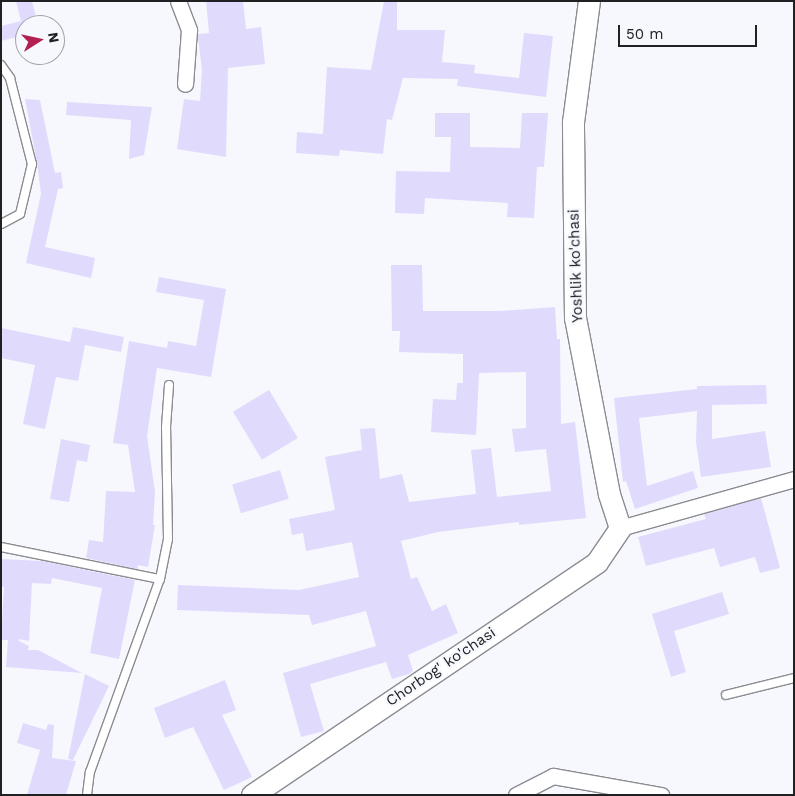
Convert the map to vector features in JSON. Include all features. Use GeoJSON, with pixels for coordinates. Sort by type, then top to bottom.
{"type":"FeatureCollection","features":[{"type":"Feature","properties":{"kind":"street"},"geometry":{"type":"LineString","coordinates":[[178,1],[189,30],[185,84]]}},
{"type":"Feature","properties":{"kind":"street","name":"Yoshlik ko'chasi"},"geometry":{"type":"LineString","coordinates":[[590,1],[573,122],[576,318],[609,494],[620,528]]}},
{"type":"Feature","properties":{"kind":"street"},"geometry":{"type":"LineString","coordinates":[[620,528],[794,480]]}},
{"type":"Feature","properties":{"kind":"street","name":"Chorbog' ko'chasi"},"geometry":{"type":"LineString","coordinates":[[252,795],[597,562],[620,528]]}},
{"type":"Feature","properties":{"kind":"street"},"geometry":{"type":"LineString","coordinates":[[516,795],[553,776],[661,795]]}},
{"type":"Feature","properties":{"kind":"lane"},"geometry":{"type":"LineString","coordinates":[[1,65],[10,78],[32,164],[20,214],[1,224]]}},
{"type":"Feature","properties":{"kind":"lane"},"geometry":{"type":"LineString","coordinates":[[87,795],[90,772],[160,579],[168,539],[166,427],[169,385]]}},
{"type":"Feature","properties":{"kind":"lane"},"geometry":{"type":"LineString","coordinates":[[1,547],[160,579]]}},
{"type":"Feature","properties":{"kind":"lane"},"geometry":{"type":"LineString","coordinates":[[726,695],[794,678]]}},
{"type":"Feature","properties":{"kind":"building"},"geometry":{"type":"Polygon","coordinates":[[[16,1],[32,1],[36,15],[20,15],[16,1]]]}},
{"type":"Feature","properties":{"kind":"building"},"geometry":{"type":"Polygon","coordinates":[[[206,1],[243,1],[246,29],[261,27],[265,64],[228,68],[226,157],[177,149],[184,99],[200,101],[202,70],[198,34],[209,33],[206,1]]]}},
{"type":"Feature","properties":{"kind":"building"},"geometry":{"type":"Polygon","coordinates":[[[384,1],[397,1],[397,30],[445,30],[442,62],[475,65],[474,73],[519,78],[524,33],[553,36],[546,97],[457,86],[458,79],[403,78],[392,120],[387,119],[383,154],[340,150],[339,156],[296,153],[297,132],[323,134],[327,67],[371,70],[384,1]]]}},
{"type":"Feature","properties":{"kind":"building"},"geometry":{"type":"Polygon","coordinates":[[[15,22],[15,38],[1,41],[1,26],[15,22]]]}},
{"type":"Feature","properties":{"kind":"building"},"geometry":{"type":"Polygon","coordinates":[[[25,99],[40,100],[55,173],[61,172],[63,188],[58,189],[45,247],[95,258],[91,278],[26,263],[41,194],[25,99]]]}},
{"type":"Feature","properties":{"kind":"building"},"geometry":{"type":"Polygon","coordinates":[[[67,102],[152,107],[144,155],[129,159],[131,120],[66,115],[67,102]]]}},
{"type":"Feature","properties":{"kind":"building"},"geometry":{"type":"Polygon","coordinates":[[[435,113],[470,113],[470,147],[520,148],[522,113],[548,113],[544,167],[537,167],[534,218],[507,217],[508,203],[425,198],[424,214],[395,213],[396,171],[450,172],[451,137],[435,137],[435,113]]]}},
{"type":"Feature","properties":{"kind":"building"},"geometry":{"type":"Polygon","coordinates":[[[391,265],[422,265],[423,311],[500,311],[555,307],[557,339],[560,339],[561,424],[575,422],[586,518],[519,525],[519,522],[438,532],[401,541],[411,579],[417,577],[432,611],[446,604],[458,633],[408,655],[413,671],[409,674],[392,679],[386,662],[310,684],[324,731],[301,737],[283,673],[376,646],[366,611],[312,625],[309,615],[177,610],[178,585],[299,590],[359,577],[352,542],[306,551],[303,533],[292,535],[289,519],[335,510],[325,457],[362,450],[360,429],[375,428],[380,479],[402,474],[409,502],[476,494],[471,450],[491,448],[497,497],[551,491],[546,449],[515,452],[512,429],[526,428],[526,372],[479,373],[476,435],[431,432],[433,399],[456,400],[457,383],[463,383],[463,354],[399,352],[400,331],[392,331],[391,265]]]}},
{"type":"Feature","properties":{"kind":"building"},"geometry":{"type":"Polygon","coordinates":[[[159,277],[226,289],[211,377],[157,368],[147,436],[155,492],[153,525],[155,525],[148,567],[138,565],[137,569],[86,558],[89,540],[103,542],[106,491],[135,492],[128,445],[113,443],[129,341],[167,348],[168,341],[196,346],[204,300],[156,292],[159,277]]]}},
{"type":"Feature","properties":{"kind":"building"},"geometry":{"type":"Polygon","coordinates":[[[73,327],[124,337],[121,352],[85,345],[78,381],[56,377],[45,429],[23,424],[35,365],[1,358],[1,328],[70,342],[73,327]]]}},
{"type":"Feature","properties":{"kind":"building"},"geometry":{"type":"Polygon","coordinates":[[[766,385],[767,404],[712,405],[712,439],[765,431],[771,467],[701,477],[696,442],[697,411],[639,418],[647,486],[693,471],[698,488],[635,509],[626,481],[623,482],[614,398],[697,389],[697,386],[766,385]]]}},
{"type":"Feature","properties":{"kind":"building"},"geometry":{"type":"Polygon","coordinates":[[[269,390],[298,438],[262,460],[233,412],[269,390]]]}},
{"type":"Feature","properties":{"kind":"building"},"geometry":{"type":"Polygon","coordinates":[[[61,439],[90,445],[87,462],[77,460],[69,502],[50,499],[61,439]]]}},
{"type":"Feature","properties":{"kind":"building"},"geometry":{"type":"Polygon","coordinates":[[[280,470],[289,499],[241,513],[232,485],[280,470]]]}},
{"type":"Feature","properties":{"kind":"building"},"geometry":{"type":"Polygon","coordinates":[[[761,498],[780,568],[760,573],[755,557],[720,567],[714,548],[646,566],[638,537],[706,519],[704,514],[761,498]]]}},
{"type":"Feature","properties":{"kind":"building"},"geometry":{"type":"Polygon","coordinates":[[[1,559],[42,561],[135,580],[119,659],[90,653],[102,588],[52,578],[51,584],[32,583],[29,641],[19,639],[19,641],[29,646],[28,650],[38,650],[82,673],[6,667],[8,640],[1,640],[4,587],[1,587],[1,559]]]}},
{"type":"Feature","properties":{"kind":"building"},"geometry":{"type":"Polygon","coordinates":[[[722,592],[729,614],[674,631],[686,672],[671,677],[652,614],[722,592]]]}},
{"type":"Feature","properties":{"kind":"building"},"geometry":{"type":"Polygon","coordinates":[[[85,674],[109,686],[73,760],[68,759],[85,674]]]}},
{"type":"Feature","properties":{"kind":"building"},"geometry":{"type":"Polygon","coordinates":[[[225,680],[236,710],[222,715],[252,777],[224,790],[193,727],[165,738],[154,708],[225,680]]]}},
{"type":"Feature","properties":{"kind":"building"},"geometry":{"type":"Polygon","coordinates":[[[23,723],[46,730],[48,724],[54,725],[52,758],[76,761],[66,795],[27,795],[40,750],[17,743],[23,723]]]}}]}
